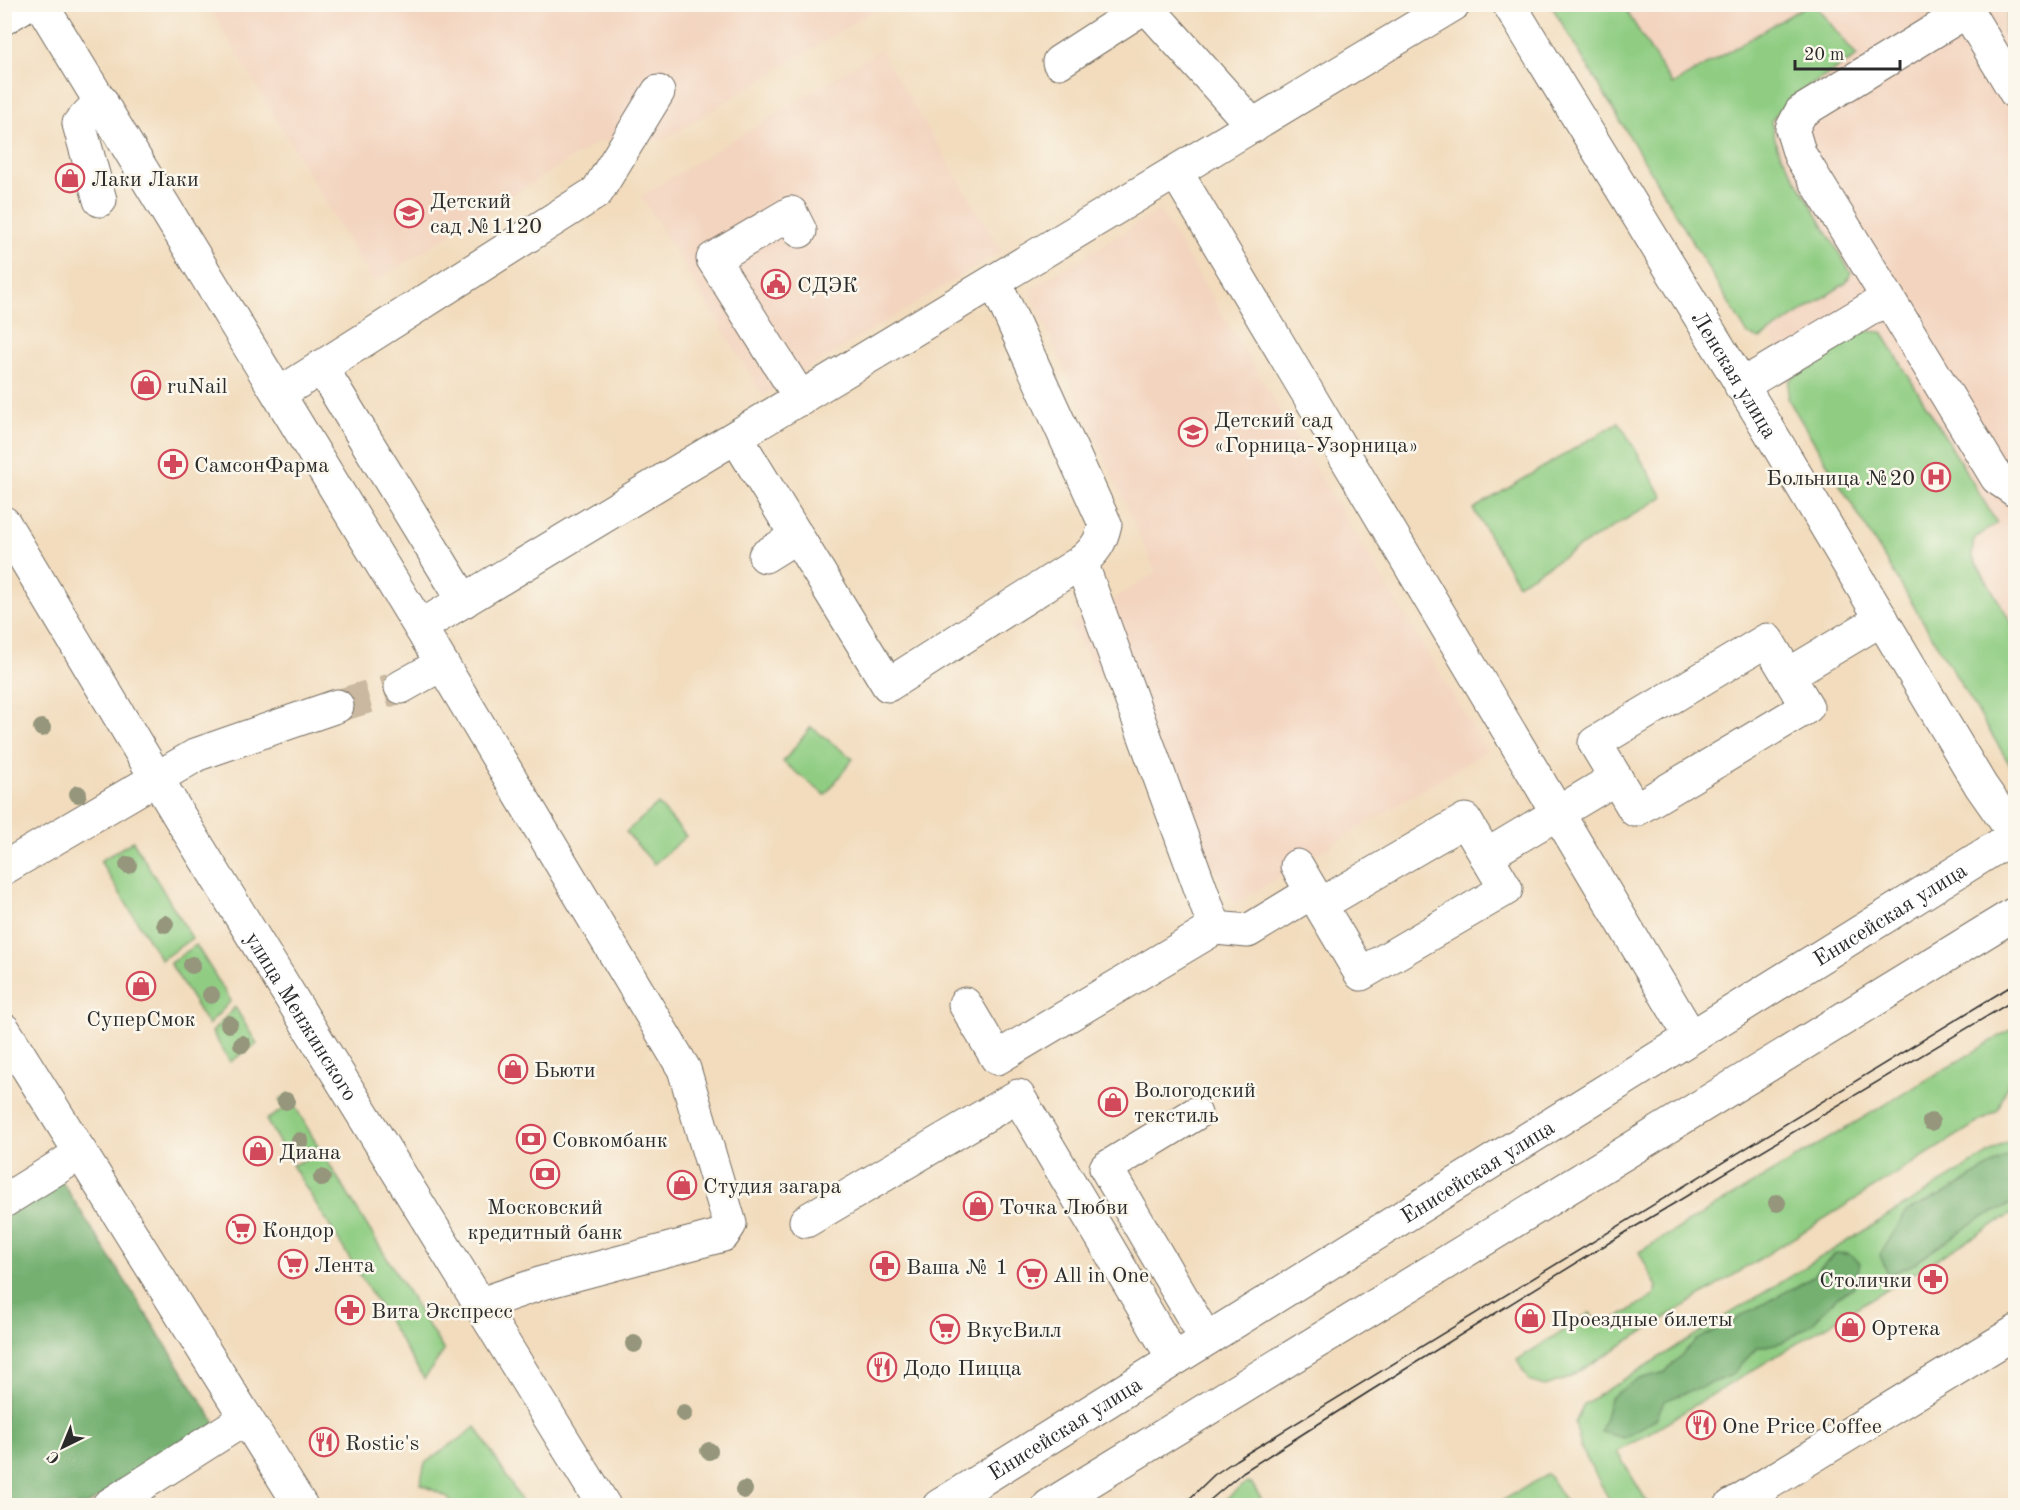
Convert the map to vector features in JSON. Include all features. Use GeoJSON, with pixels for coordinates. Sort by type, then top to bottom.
{"type":"FeatureCollection","features":[{"type":"Feature","properties":{"kind":"main road"},"geometry":{"type":"LineString","coordinates":[[4,18],[27,4]]}},
{"type":"Feature","properties":{"kind":"main road"},"geometry":{"type":"LineString","coordinates":[[41,4],[420,627],[684,1069],[730,1224],[723,1235],[542,1283],[481,1304]]}},
{"type":"Feature","properties":{"kind":"main road"},"geometry":{"type":"LineString","coordinates":[[420,627],[1454,4]]}},
{"type":"Feature","properties":{"kind":"main road","name":"Ленская улица"},"geometry":{"type":"LineString","coordinates":[[1509,4],[1742,386],[1981,786],[2015,835]]}},
{"type":"Feature","properties":{"kind":"main road"},"geometry":{"type":"LineString","coordinates":[[1059,62],[1148,5],[1253,126]]}},
{"type":"Feature","properties":{"kind":"main road"},"geometry":{"type":"LineString","coordinates":[[2016,93],[1967,7],[1801,112],[1792,129],[1800,155],[1997,478],[2016,491]]}},
{"type":"Feature","properties":{"kind":"main road"},"geometry":{"type":"LineString","coordinates":[[279,394],[597,192],[658,92]]}},
{"type":"Feature","properties":{"kind":"main road"},"geometry":{"type":"LineString","coordinates":[[100,200],[79,124],[101,100]]}},
{"type":"Feature","properties":{"kind":"main road"},"geometry":{"type":"LineString","coordinates":[[1176,172],[1691,1037]]}},
{"type":"Feature","properties":{"kind":"main road"},"geometry":{"type":"LineString","coordinates":[[800,231],[791,213],[713,259],[801,399]]}},
{"type":"Feature","properties":{"kind":"main road"},"geometry":{"type":"LineString","coordinates":[[736,437],[888,685],[1081,562],[1094,552],[1102,539],[1105,524],[995,282]]}},
{"type":"Feature","properties":{"kind":"main road"},"geometry":{"type":"LineString","coordinates":[[1742,386],[1888,298]]}},
{"type":"Feature","properties":{"kind":"main road"},"geometry":{"type":"LineString","coordinates":[[321,367],[464,602]]}},
{"type":"Feature","properties":{"kind":"main road","name":"улица Менжинского"},"geometry":{"type":"LineString","coordinates":[[4,523],[157,778],[604,1506]]}},
{"type":"Feature","properties":{"kind":"main road"},"geometry":{"type":"LineString","coordinates":[[765,556],[797,536]]}},
{"type":"Feature","properties":{"kind":"main road"},"geometry":{"type":"LineString","coordinates":[[1081,562],[1215,928]]}},
{"type":"Feature","properties":{"kind":"main road"},"geometry":{"type":"LineString","coordinates":[[1788,675],[1882,620]]}},
{"type":"Feature","properties":{"kind":"main road"},"geometry":{"type":"LineString","coordinates":[[1767,640],[1807,707],[1635,810],[1616,778],[1595,743],[1767,640]]}},
{"type":"Feature","properties":{"kind":"main road"},"geometry":{"type":"LineString","coordinates":[[401,687],[442,664]]}},
{"type":"Feature","properties":{"kind":"main road"},"geometry":{"type":"LineString","coordinates":[[4,868],[198,754],[338,706]]}},
{"type":"Feature","properties":{"kind":"main road"},"geometry":{"type":"LineString","coordinates":[[1486,856],[1616,778]]}},
{"type":"Feature","properties":{"kind":"main road"},"geometry":{"type":"LineString","coordinates":[[997,1058],[1215,928],[1248,931],[1310,888],[1465,820],[1506,890],[1361,974],[1310,888]]}},
{"type":"Feature","properties":{"kind":"main road","name":"Енисейская улица"},"geometry":{"type":"LineString","coordinates":[[939,1506],[2015,835]]}},
{"type":"Feature","properties":{"kind":"main road"},"geometry":{"type":"LineString","coordinates":[[1049,1506],[2016,913]]}},
{"type":"Feature","properties":{"kind":"main road"},"geometry":{"type":"LineString","coordinates":[[964,1004],[1174,1359]]}},
{"type":"Feature","properties":{"kind":"main road"},"geometry":{"type":"LineString","coordinates":[[4,1030],[301,1506]]}},
{"type":"Feature","properties":{"kind":"main road"},"geometry":{"type":"LineString","coordinates":[[806,1221],[1018,1096]]}},
{"type":"Feature","properties":{"kind":"main road"},"geometry":{"type":"LineString","coordinates":[[1195,1114],[1106,1168],[1206,1339]]}},
{"type":"Feature","properties":{"kind":"main road"},"geometry":{"type":"LineString","coordinates":[[4,1201],[81,1153]]}},
{"type":"Feature","properties":{"kind":"main road"},"geometry":{"type":"LineString","coordinates":[[1731,1506],[2016,1332]]}},
{"type":"Feature","properties":{"kind":"main road"},"geometry":{"type":"LineString","coordinates":[[108,1506],[246,1418]]}},
{"type":"Feature","properties":{"kind":"main road"},"geometry":{"type":"LineString","coordinates":[[582,1469],[622,1506]]}},
{"type":"Feature","properties":{"kind":"shaded area","name":"Детский сад №1120"},"geometry":{"type":"Polygon","coordinates":[[[208,5],[883,5],[665,140],[598,142],[373,283],[208,5]]]}},
{"type":"Feature","properties":{"kind":"shaded area","name":"Больница №20"},"geometry":{"type":"Polygon","coordinates":[[[1569,5],[2015,5],[2015,709],[2002,717],[1569,5]]]}},
{"type":"Feature","properties":{"kind":"shaded area"},"geometry":{"type":"Polygon","coordinates":[[[880,50],[1002,251],[763,396],[641,196],[880,50]]]}},
{"type":"Feature","properties":{"kind":"shaded area","name":"Детский сад «Горница-Узорница»"},"geometry":{"type":"Polygon","coordinates":[[[1159,210],[1487,751],[1235,904],[1070,626],[1156,573],[1029,290],[1159,210]]]}},
{"type":"Feature","properties":{"kind":"green space"},"geometry":{"type":"Polygon","coordinates":[[[1551,5],[1623,5],[1672,85],[1807,5],[1815,5],[1857,56],[1789,99],[1771,121],[1777,147],[1851,273],[1846,283],[1760,339],[1748,335],[1551,5]]]}},
{"type":"Feature","properties":{"kind":"green space"},"geometry":{"type":"Polygon","coordinates":[[[2010,5],[2015,5],[2015,52],[2004,32],[2010,5]]]}},
{"type":"Feature","properties":{"kind":"green space"},"geometry":{"type":"Polygon","coordinates":[[[1865,331],[1882,332],[1997,523],[1974,539],[1972,556],[2015,629],[2015,773],[1788,399],[1789,381],[1801,369],[1865,331]]]}},
{"type":"Feature","properties":{"kind":"green space"},"geometry":{"type":"Polygon","coordinates":[[[1619,422],[1663,497],[1518,584],[1473,509],[1619,422]]]}},
{"type":"Feature","properties":{"kind":"green space"},"geometry":{"type":"Polygon","coordinates":[[[811,727],[853,759],[825,795],[783,762],[811,727]]]}},
{"type":"Feature","properties":{"kind":"green space"},"geometry":{"type":"Polygon","coordinates":[[[658,804],[686,836],[654,864],[626,832],[658,804]]]}},
{"type":"Feature","properties":{"kind":"green space"},"geometry":{"type":"Polygon","coordinates":[[[133,841],[192,938],[161,960],[100,861],[133,841]]]}},
{"type":"Feature","properties":{"kind":"green space"},"geometry":{"type":"Polygon","coordinates":[[[196,945],[231,1001],[208,1025],[170,963],[196,945]]]}},
{"type":"Feature","properties":{"kind":"green space"},"geometry":{"type":"Polygon","coordinates":[[[235,1007],[257,1044],[230,1062],[212,1032],[235,1007]]]}},
{"type":"Feature","properties":{"kind":"green space"},"geometry":{"type":"Polygon","coordinates":[[[2015,1027],[2015,1063],[1998,1110],[1569,1378],[1544,1386],[1529,1381],[1517,1360],[1590,1313],[1599,1328],[1654,1296],[1657,1287],[1639,1252],[2015,1027]]]}},
{"type":"Feature","properties":{"kind":"green space"},"geometry":{"type":"Polygon","coordinates":[[[288,1094],[319,1148],[289,1159],[266,1120],[284,1109],[279,1100],[288,1094]]]}},
{"type":"Feature","properties":{"kind":"green space"},"geometry":{"type":"Polygon","coordinates":[[[2015,1137],[2015,1212],[1617,1452],[1649,1505],[1617,1505],[1610,1501],[1581,1448],[1575,1423],[1584,1404],[2015,1137]]]}},
{"type":"Feature","properties":{"kind":"green space"},"geometry":{"type":"Polygon","coordinates":[[[2015,1151],[2015,1202],[1979,1219],[1910,1266],[1888,1275],[1880,1255],[1907,1211],[1947,1192],[2015,1151]]]}},
{"type":"Feature","properties":{"kind":"green space"},"geometry":{"type":"Polygon","coordinates":[[[323,1154],[444,1351],[424,1379],[292,1165],[323,1154]]]}},
{"type":"Feature","properties":{"kind":"green space"},"geometry":{"type":"Polygon","coordinates":[[[59,1177],[216,1424],[87,1505],[5,1506],[5,1212],[59,1177]]]}},
{"type":"Feature","properties":{"kind":"green space"},"geometry":{"type":"Polygon","coordinates":[[[1836,1253],[1849,1254],[1860,1263],[1854,1287],[1837,1297],[1813,1323],[1783,1342],[1757,1348],[1730,1376],[1664,1401],[1656,1419],[1624,1438],[1601,1432],[1610,1398],[1636,1380],[1665,1372],[1696,1340],[1808,1280],[1836,1253]]]}},
{"type":"Feature","properties":{"kind":"green space"},"geometry":{"type":"Polygon","coordinates":[[[476,1427],[524,1505],[453,1505],[448,1497],[420,1484],[425,1463],[476,1427]]]}},
{"type":"Feature","properties":{"kind":"green space"},"geometry":{"type":"Polygon","coordinates":[[[1548,1474],[1568,1505],[1495,1505],[1548,1474]]]}},
{"type":"Feature","properties":{"kind":"green space"},"geometry":{"type":"Polygon","coordinates":[[[1246,1483],[1252,1484],[1265,1505],[1218,1505],[1246,1483]]]}},
{"type":"Feature","properties":{"kind":"tunnel"},"geometry":{"type":"LineString","coordinates":[[337,706],[401,687]]}},
{"type":"Feature","properties":{"kind":"tram line"},"geometry":{"type":"LineString","coordinates":[[1182,1506],[1214,1475],[1236,1460],[2016,983]]}},
{"type":"Feature","properties":{"kind":"tram line"},"geometry":{"type":"LineString","coordinates":[[1203,1506],[1243,1472],[1367,1393],[1628,1231],[2016,999]]}},
{"type":"Feature","properties":{"kind":"place","name":"Лаки Лаки"},"geometry":{"type":"Point","coordinates":[70,178]}},
{"type":"Feature","properties":{"kind":"place","name":"Детский сад №1120"},"geometry":{"type":"Point","coordinates":[409,213]}},
{"type":"Feature","properties":{"kind":"place","name":"СДЭК"},"geometry":{"type":"Point","coordinates":[776,284]}},
{"type":"Feature","properties":{"kind":"place","name":"ruNail"},"geometry":{"type":"Point","coordinates":[146,385]}},
{"type":"Feature","properties":{"kind":"place","name":"Детский сад «Горница-Узорница»"},"geometry":{"type":"Point","coordinates":[1193,432]}},
{"type":"Feature","properties":{"kind":"place","name":"СамсонФарма"},"geometry":{"type":"Point","coordinates":[173,464]}},
{"type":"Feature","properties":{"kind":"place","name":"Больница №20"},"geometry":{"type":"Point","coordinates":[1936,477]}},
{"type":"Feature","properties":{"kind":"place","name":"СуперСмок"},"geometry":{"type":"Point","coordinates":[141,986]}},
{"type":"Feature","properties":{"kind":"place","name":"Бьюти"},"geometry":{"type":"Point","coordinates":[513,1069]}},
{"type":"Feature","properties":{"kind":"place","name":"Вологодский текстиль"},"geometry":{"type":"Point","coordinates":[1113,1102]}},
{"type":"Feature","properties":{"kind":"place","name":"Совкомбанк"},"geometry":{"type":"Point","coordinates":[531,1139]}},
{"type":"Feature","properties":{"kind":"place","name":"Диана"},"geometry":{"type":"Point","coordinates":[258,1151]}},
{"type":"Feature","properties":{"kind":"place","name":"Московский кредитный банк"},"geometry":{"type":"Point","coordinates":[545,1174]}},
{"type":"Feature","properties":{"kind":"place","name":"Студия загара"},"geometry":{"type":"Point","coordinates":[682,1185]}},
{"type":"Feature","properties":{"kind":"place","name":"Точка Любви"},"geometry":{"type":"Point","coordinates":[978,1206]}},
{"type":"Feature","properties":{"kind":"place","name":"Кондор"},"geometry":{"type":"Point","coordinates":[241,1229]}},
{"type":"Feature","properties":{"kind":"place","name":"Лента"},"geometry":{"type":"Point","coordinates":[293,1264]}},
{"type":"Feature","properties":{"kind":"place","name":"Ваша № 1"},"geometry":{"type":"Point","coordinates":[885,1266]}},
{"type":"Feature","properties":{"kind":"place","name":"All in One"},"geometry":{"type":"Point","coordinates":[1032,1274]}},
{"type":"Feature","properties":{"kind":"place","name":"Столички"},"geometry":{"type":"Point","coordinates":[1933,1279]}},
{"type":"Feature","properties":{"kind":"place","name":"Вита Экспресс"},"geometry":{"type":"Point","coordinates":[350,1310]}},
{"type":"Feature","properties":{"kind":"place","name":"Проездные билеты"},"geometry":{"type":"Point","coordinates":[1530,1318]}},
{"type":"Feature","properties":{"kind":"place","name":"Ортека"},"geometry":{"type":"Point","coordinates":[1850,1327]}},
{"type":"Feature","properties":{"kind":"place","name":"ВкусВилл"},"geometry":{"type":"Point","coordinates":[945,1329]}},
{"type":"Feature","properties":{"kind":"place","name":"Додо Пицца"},"geometry":{"type":"Point","coordinates":[882,1367]}},
{"type":"Feature","properties":{"kind":"place","name":"One Price Coffee"},"geometry":{"type":"Point","coordinates":[1701,1425]}},
{"type":"Feature","properties":{"kind":"place","name":"Rostic's"},"geometry":{"type":"Point","coordinates":[324,1442]}}]}
